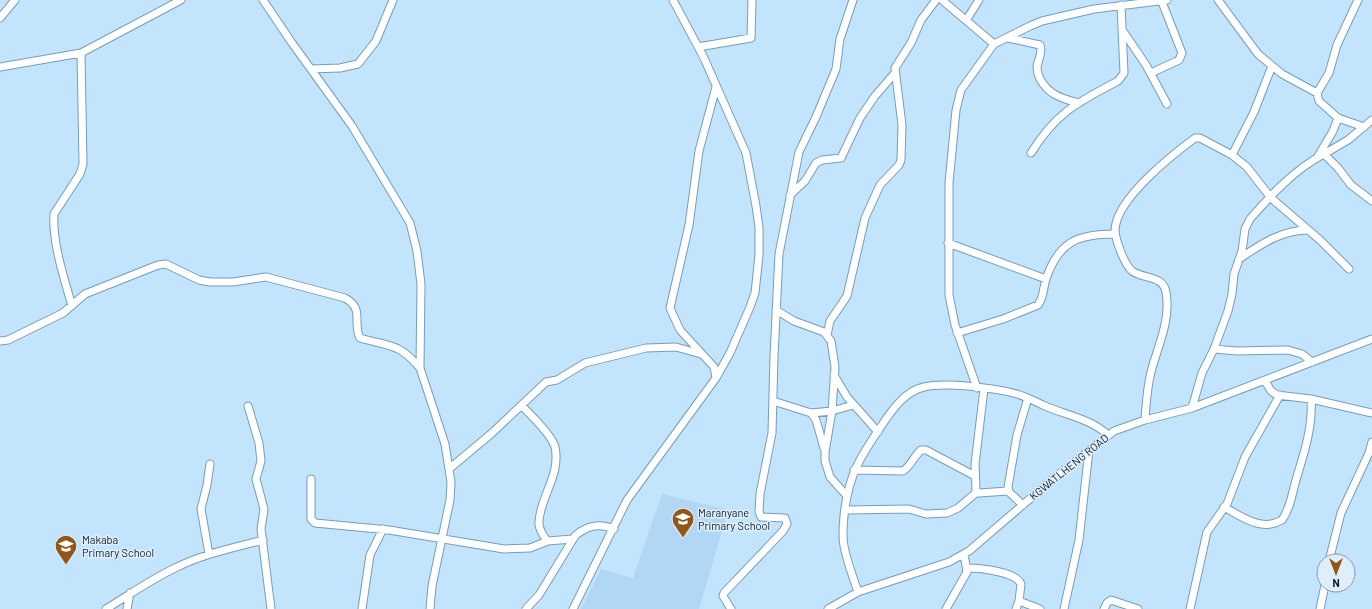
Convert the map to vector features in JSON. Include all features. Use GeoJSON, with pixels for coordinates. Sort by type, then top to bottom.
{"type":"FeatureCollection","features":[{"type":"Feature","properties":{"kind":"street"},"geometry":{"type":"LineString","coordinates":[[0,18],[15,0]]}},
{"type":"Feature","properties":{"kind":"street"},"geometry":{"type":"LineString","coordinates":[[0,67],[80,54],[181,0]]}},
{"type":"Feature","properties":{"kind":"street"},"geometry":{"type":"LineString","coordinates":[[263,0],[352,126],[410,223],[417,252],[421,284],[420,368],[445,444],[451,495],[432,586],[430,609]]}},
{"type":"Feature","properties":{"kind":"street"},"geometry":{"type":"LineString","coordinates":[[311,69],[340,68],[358,64],[376,41],[393,0]]}},
{"type":"Feature","properties":{"kind":"street"},"geometry":{"type":"LineString","coordinates":[[573,609],[631,494],[716,378],[730,353],[750,307],[754,293],[759,227],[746,153],[698,47],[673,0]]}},
{"type":"Feature","properties":{"kind":"street"},"geometry":{"type":"LineString","coordinates":[[698,47],[751,38],[752,0]]}},
{"type":"Feature","properties":{"kind":"street"},"geometry":{"type":"LineString","coordinates":[[732,609],[723,596],[724,593],[784,531],[787,524],[785,518],[761,517],[759,515],[760,494],[772,433],[779,254],[799,152],[816,117],[836,69],[840,39],[853,0]]}},
{"type":"Feature","properties":{"kind":"street"},"geometry":{"type":"LineString","coordinates":[[827,335],[830,321],[847,296],[865,218],[880,185],[899,165],[901,160],[902,125],[898,89],[894,74],[896,64],[911,43],[922,20],[936,0]]}},
{"type":"Feature","properties":{"kind":"street"},"geometry":{"type":"LineString","coordinates":[[942,0],[967,19],[994,44]]}},
{"type":"Feature","properties":{"kind":"street"},"geometry":{"type":"LineString","coordinates":[[967,19],[980,0]]}},
{"type":"Feature","properties":{"kind":"street"},"geometry":{"type":"LineString","coordinates":[[1093,0],[1094,9]]}},
{"type":"Feature","properties":{"kind":"street"},"geometry":{"type":"LineString","coordinates":[[1218,0],[1246,40],[1258,54],[1282,74],[1317,93]]}},
{"type":"Feature","properties":{"kind":"street"},"geometry":{"type":"LineString","coordinates":[[1358,0],[1337,45],[1329,73],[1317,93],[1319,101],[1338,118],[1364,128]]}},
{"type":"Feature","properties":{"kind":"street"},"geometry":{"type":"LineString","coordinates":[[977,492],[975,476],[980,389],[958,333],[949,295],[948,243],[950,183],[958,101],[966,81],[994,44],[1042,21],[1094,9],[1164,1],[1182,53],[1179,60],[1151,74]]}},
{"type":"Feature","properties":{"kind":"street"},"geometry":{"type":"LineString","coordinates":[[1030,153],[1052,123],[1078,102],[1118,81],[1122,77],[1124,73],[1121,5]]}},
{"type":"Feature","properties":{"kind":"street"},"geometry":{"type":"LineString","coordinates":[[1123,30],[1151,74],[1167,104]]}},
{"type":"Feature","properties":{"kind":"street"},"geometry":{"type":"LineString","coordinates":[[1008,38],[1040,46],[1041,52],[1037,68],[1038,75],[1047,89],[1060,98],[1078,102]]}},
{"type":"Feature","properties":{"kind":"street"},"geometry":{"type":"LineString","coordinates":[[72,306],[59,256],[54,214],[80,174],[83,164],[80,54]]}},
{"type":"Feature","properties":{"kind":"street"},"geometry":{"type":"LineString","coordinates":[[1232,154],[1254,112],[1272,66]]}},
{"type":"Feature","properties":{"kind":"street"},"geometry":{"type":"LineString","coordinates":[[790,195],[805,181],[816,163],[822,160],[841,158],[860,118],[875,96],[894,74]]}},
{"type":"Feature","properties":{"kind":"street"},"geometry":{"type":"LineString","coordinates":[[716,87],[700,150],[689,225],[670,308],[680,330],[714,367],[716,378]]}},
{"type":"Feature","properties":{"kind":"street"},"geometry":{"type":"LineString","coordinates":[[1316,158],[1333,132],[1338,118]]}},
{"type":"Feature","properties":{"kind":"street"},"geometry":{"type":"LineString","coordinates":[[1192,408],[1202,373],[1214,349],[1231,299],[1234,274],[1242,251],[1245,229],[1250,219],[1299,170],[1316,158],[1348,140],[1372,120]]}},
{"type":"Feature","properties":{"kind":"street"},"geometry":{"type":"LineString","coordinates":[[1145,420],[1151,373],[1163,337],[1167,316],[1166,291],[1164,286],[1155,278],[1140,275],[1130,270],[1124,260],[1115,234],[1117,222],[1130,198],[1171,155],[1195,138],[1206,140],[1232,154],[1247,166],[1271,198],[1308,230],[1349,269]]}},
{"type":"Feature","properties":{"kind":"street"},"geometry":{"type":"LineString","coordinates":[[1324,154],[1338,168],[1351,185],[1372,202]]}},
{"type":"Feature","properties":{"kind":"street"},"geometry":{"type":"LineString","coordinates":[[1238,260],[1274,238],[1296,230],[1308,230]]}},
{"type":"Feature","properties":{"kind":"street"},"geometry":{"type":"LineString","coordinates":[[958,333],[1003,319],[1038,305],[1041,301],[1046,279],[1056,258],[1069,243],[1098,234],[1115,234]]}},
{"type":"Feature","properties":{"kind":"street"},"geometry":{"type":"LineString","coordinates":[[948,243],[1046,279]]}},
{"type":"Feature","properties":{"kind":"street"},"geometry":{"type":"LineString","coordinates":[[0,341],[8,340],[63,313],[85,294],[162,264],[166,264],[199,280],[210,282],[233,282],[266,277],[345,298],[352,302],[356,308],[360,338],[394,346],[410,356],[420,368]]}},
{"type":"Feature","properties":{"kind":"street"},"geometry":{"type":"LineString","coordinates":[[776,310],[794,321],[821,331],[827,335],[832,346],[834,375],[832,411],[825,452]]}},
{"type":"Feature","properties":{"kind":"street","name":"KGWATLHENG ROAD"},"geometry":{"type":"LineString","coordinates":[[828,609],[858,592],[949,562],[964,554],[1089,450],[1108,435],[1122,427],[1192,408],[1372,339]]}},
{"type":"Feature","properties":{"kind":"street"},"geometry":{"type":"LineString","coordinates":[[449,469],[522,406],[546,382],[557,380],[585,363],[604,357],[662,346],[687,349],[703,355]]}},
{"type":"Feature","properties":{"kind":"street"},"geometry":{"type":"LineString","coordinates":[[1214,349],[1236,351],[1288,350],[1302,354],[1312,362]]}},
{"type":"Feature","properties":{"kind":"street"},"geometry":{"type":"LineString","coordinates":[[834,375],[853,406],[878,432]]}},
{"type":"Feature","properties":{"kind":"street"},"geometry":{"type":"LineString","coordinates":[[1265,380],[1273,393],[1311,399],[1372,414]]}},
{"type":"Feature","properties":{"kind":"street"},"geometry":{"type":"LineString","coordinates":[[858,592],[844,545],[843,533],[846,495],[854,470],[891,412],[904,397],[923,387],[936,386],[980,389],[1016,394],[1095,425],[1108,435]]}},
{"type":"Feature","properties":{"kind":"street"},"geometry":{"type":"LineString","coordinates":[[1190,609],[1207,532],[1224,507],[1233,490],[1245,458],[1280,395]]}},
{"type":"Feature","properties":{"kind":"street"},"geometry":{"type":"LineString","coordinates":[[1008,491],[1017,435],[1028,398]]}},
{"type":"Feature","properties":{"kind":"street"},"geometry":{"type":"LineString","coordinates":[[1224,507],[1256,524],[1273,524],[1282,520],[1290,503],[1307,444],[1311,418],[1311,399]]}},
{"type":"Feature","properties":{"kind":"street"},"geometry":{"type":"LineString","coordinates":[[773,401],[811,413],[832,411],[853,406]]}},
{"type":"Feature","properties":{"kind":"street"},"geometry":{"type":"LineString","coordinates":[[248,406],[259,443],[261,461],[256,479],[264,509],[261,525],[271,609]]}},
{"type":"Feature","properties":{"kind":"street"},"geometry":{"type":"LineString","coordinates":[[522,406],[545,431],[555,446],[555,471],[539,522],[545,539],[548,541]]}},
{"type":"Feature","properties":{"kind":"street"},"geometry":{"type":"LineString","coordinates":[[811,413],[816,420],[825,452],[827,471],[834,483],[846,495]]}},
{"type":"Feature","properties":{"kind":"street"},"geometry":{"type":"LineString","coordinates":[[1331,553],[1341,513],[1369,453],[1372,442]]}},
{"type":"Feature","properties":{"kind":"street"},"geometry":{"type":"LineString","coordinates":[[854,470],[903,471],[921,450],[926,450],[975,476]]}},
{"type":"Feature","properties":{"kind":"street"},"geometry":{"type":"LineString","coordinates":[[1064,609],[1079,540],[1089,450]]}},
{"type":"Feature","properties":{"kind":"street"},"geometry":{"type":"LineString","coordinates":[[209,554],[201,509],[210,464]]}},
{"type":"Feature","properties":{"kind":"street"},"geometry":{"type":"LineString","coordinates":[[311,479],[311,519],[315,523],[383,529],[442,537],[504,549],[530,548],[548,541],[572,539]]}},
{"type":"Feature","properties":{"kind":"street"},"geometry":{"type":"LineString","coordinates":[[845,510],[909,509],[926,514],[947,514],[958,508],[977,492],[1008,491],[1023,505]]}},
{"type":"Feature","properties":{"kind":"street"},"geometry":{"type":"LineString","coordinates":[[526,609],[539,595],[572,539],[590,527],[605,525],[614,529]]}},
{"type":"Feature","properties":{"kind":"street"},"geometry":{"type":"LineString","coordinates":[[362,609],[370,554],[383,529]]}},
{"type":"Feature","properties":{"kind":"street"},"geometry":{"type":"LineString","coordinates":[[106,609],[170,570],[209,554],[263,540]]}},
{"type":"Feature","properties":{"kind":"street"},"geometry":{"type":"LineString","coordinates":[[946,609],[968,568],[964,554]]}},
{"type":"Feature","properties":{"kind":"street"},"geometry":{"type":"LineString","coordinates":[[968,568],[986,569],[1017,579],[1022,584],[1016,609]]}},
{"type":"Feature","properties":{"kind":"street"},"geometry":{"type":"LineString","coordinates":[[127,609],[130,593]]}},
{"type":"Feature","properties":{"kind":"street"},"geometry":{"type":"LineString","coordinates":[[1320,609],[1323,593]]}},
{"type":"Feature","properties":{"kind":"street"},"geometry":{"type":"LineString","coordinates":[[1104,609],[1107,603],[1111,600],[1138,609]]}},
{"type":"Feature","properties":{"kind":"street"},"geometry":{"type":"LineString","coordinates":[[1019,601],[1040,609]]}},
{"type":"Feature","properties":{"kind":"shaded area","name":"Maranyane Primary School"},"geometry":{"type":"Polygon","coordinates":[[[662,494],[728,510],[699,609],[581,609],[601,569],[633,578],[662,494]]]}},
{"type":"Feature","properties":{"kind":"place","name":"Maranyane Primary School"},"geometry":{"type":"Point","coordinates":[683,538]}},
{"type":"Feature","properties":{"kind":"place","name":"Makaba Primary School"},"geometry":{"type":"Point","coordinates":[66,566]}}]}
